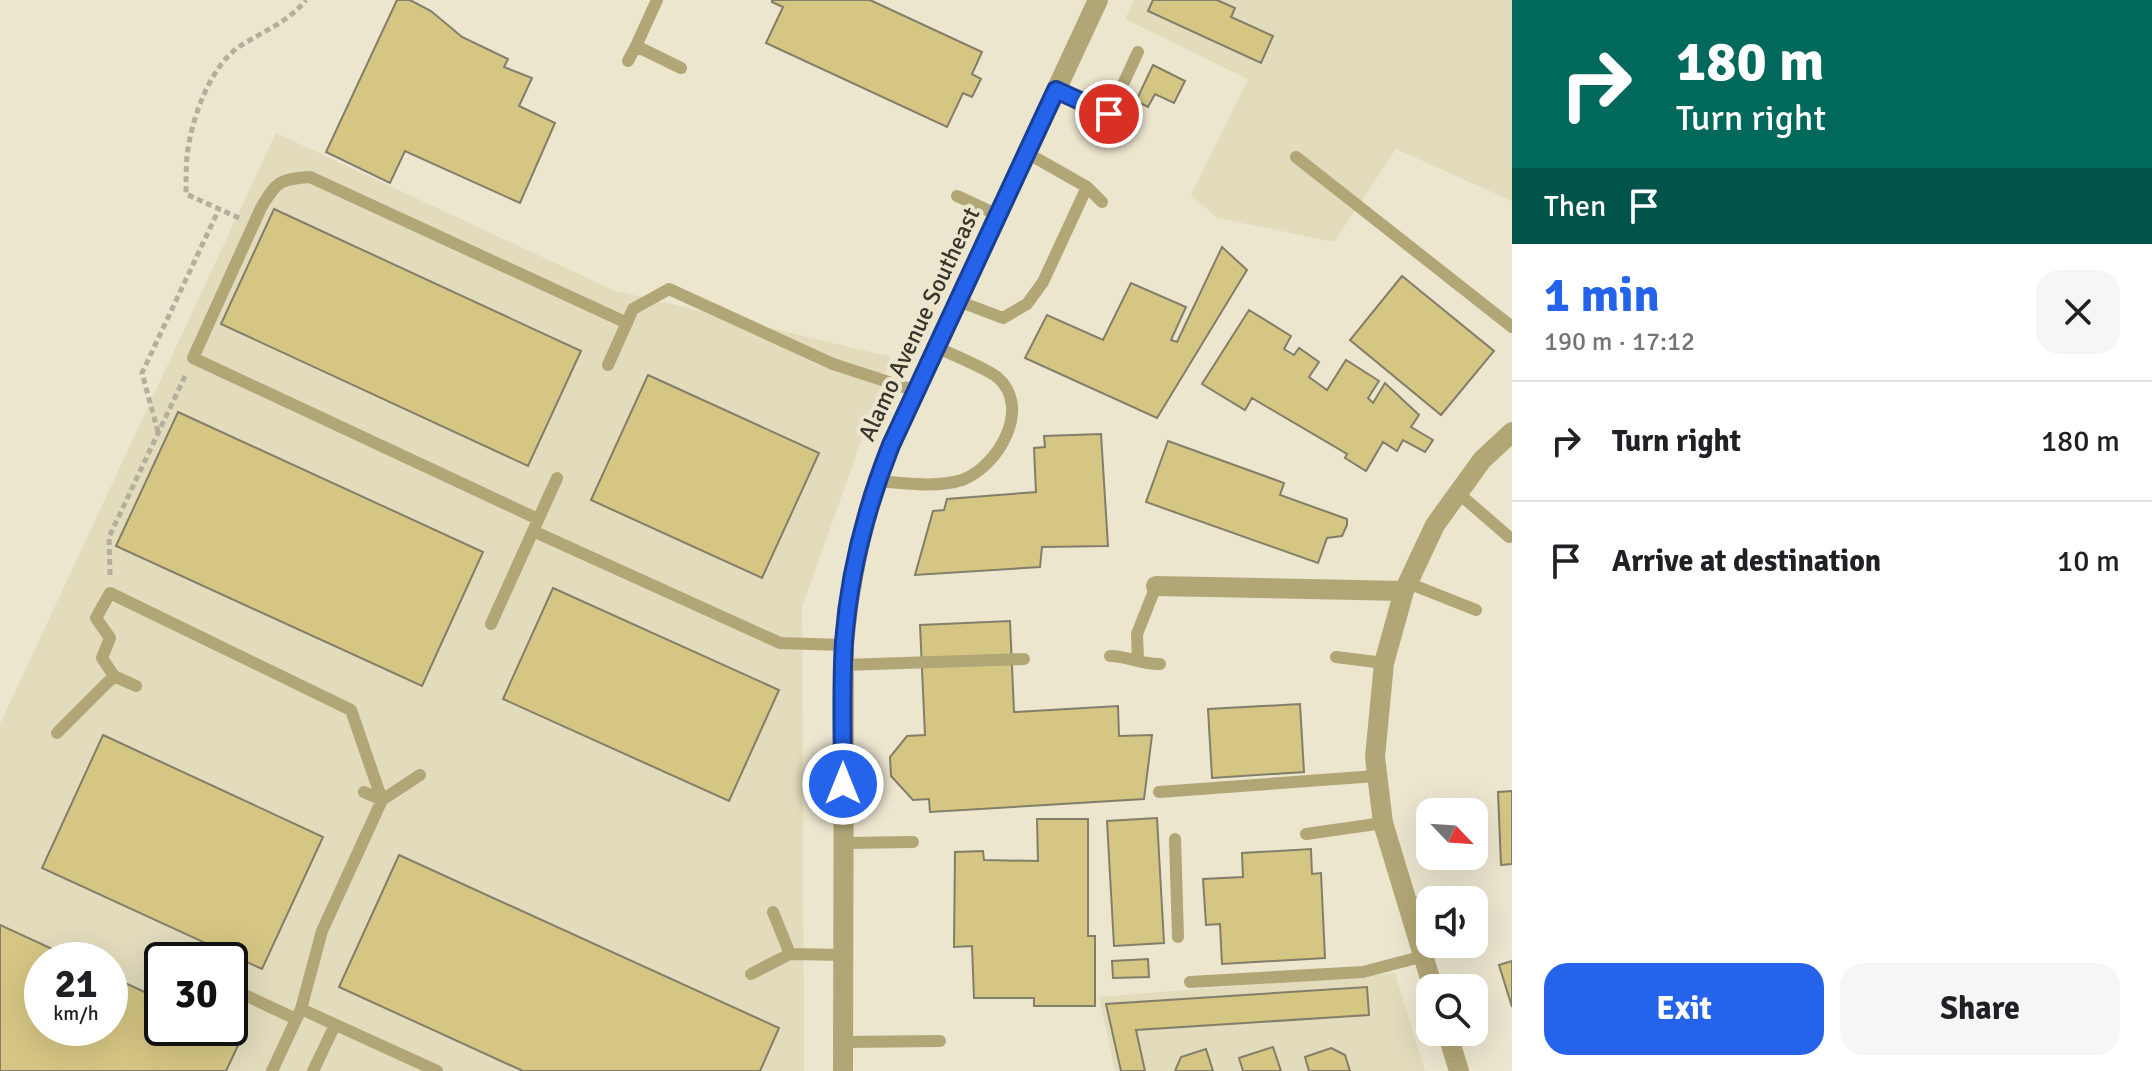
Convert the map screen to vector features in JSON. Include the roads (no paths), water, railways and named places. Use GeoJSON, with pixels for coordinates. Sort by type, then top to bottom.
{"type":"FeatureCollection","features":[{"type":"Feature","properties":{"kind":"street","name":"Alamo Avenue Southeast"},"geometry":{"type":"LineString","coordinates":[[843,1071],[844,655],[847,606],[864,526],[876,481],[916,391],[1098,0]]}},
{"type":"Feature","properties":{"kind":"street"},"geometry":{"type":"LineString","coordinates":[[1416,931],[1383,823],[1376,776],[1384,663],[1406,587],[1435,525],[1482,460],[1512,432]]}},
{"type":"Feature","properties":{"kind":"street"},"geometry":{"type":"LineString","coordinates":[[1156,586],[1406,587]]}},
{"type":"Feature","properties":{"kind":"street"},"geometry":{"type":"LineString","coordinates":[[1451,1046],[1459,1071]]}},
{"type":"Feature","properties":{"kind":"lane"},"geometry":{"type":"LineString","coordinates":[[628,61],[657,0]]}},
{"type":"Feature","properties":{"kind":"lane"},"geometry":{"type":"LineString","coordinates":[[636,46],[681,68]]}},
{"type":"Feature","properties":{"kind":"lane"},"geometry":{"type":"LineString","coordinates":[[1056,90],[1109,114],[1138,52]]}},
{"type":"Feature","properties":{"kind":"lane"},"geometry":{"type":"LineString","coordinates":[[1027,153],[1087,187],[1102,202]]}},
{"type":"Feature","properties":{"kind":"lane"},"geometry":{"type":"LineString","coordinates":[[1296,157],[1512,327]]}},
{"type":"Feature","properties":{"kind":"lane"},"geometry":{"type":"LineString","coordinates":[[627,323],[310,177],[288,179],[273,188],[193,358],[780,643],[844,655],[1024,659]]}},
{"type":"Feature","properties":{"kind":"lane"},"geometry":{"type":"LineString","coordinates":[[958,301],[1003,318],[1027,304],[1043,282],[1087,187]]}},
{"type":"Feature","properties":{"kind":"lane"},"geometry":{"type":"LineString","coordinates":[[957,196],[998,215]]}},
{"type":"Feature","properties":{"kind":"lane"},"geometry":{"type":"LineString","coordinates":[[608,365],[633,309],[669,289],[833,364],[916,391]]}},
{"type":"Feature","properties":{"kind":"lane"},"geometry":{"type":"LineString","coordinates":[[876,481],[924,484],[961,480],[983,469],[1003,442],[1014,413],[1008,392],[997,377],[936,347]]}},
{"type":"Feature","properties":{"kind":"lane"},"geometry":{"type":"LineString","coordinates":[[491,624],[557,478]]}},
{"type":"Feature","properties":{"kind":"lane"},"geometry":{"type":"LineString","coordinates":[[1457,492],[1509,537]]}},
{"type":"Feature","properties":{"kind":"lane"},"geometry":{"type":"LineString","coordinates":[[1138,660],[1137,634],[1156,586]]}},
{"type":"Feature","properties":{"kind":"lane"},"geometry":{"type":"LineString","coordinates":[[1406,587],[1476,610]]}},
{"type":"Feature","properties":{"kind":"lane"},"geometry":{"type":"LineString","coordinates":[[136,686],[114,676],[102,658],[110,638],[96,618],[110,593],[351,710],[382,800]]}},
{"type":"Feature","properties":{"kind":"lane"},"geometry":{"type":"LineString","coordinates":[[1110,656],[1160,664]]}},
{"type":"Feature","properties":{"kind":"lane"},"geometry":{"type":"LineString","coordinates":[[1336,657],[1384,663]]}},
{"type":"Feature","properties":{"kind":"lane"},"geometry":{"type":"LineString","coordinates":[[57,733],[114,676]]}},
{"type":"Feature","properties":{"kind":"lane"},"geometry":{"type":"LineString","coordinates":[[272,1071],[299,1014],[322,931],[382,800],[420,775]]}},
{"type":"Feature","properties":{"kind":"lane"},"geometry":{"type":"LineString","coordinates":[[1159,792],[1376,776]]}},
{"type":"Feature","properties":{"kind":"lane"},"geometry":{"type":"LineString","coordinates":[[364,792],[382,800]]}},
{"type":"Feature","properties":{"kind":"lane"},"geometry":{"type":"LineString","coordinates":[[1306,834],[1383,823]]}},
{"type":"Feature","properties":{"kind":"lane"},"geometry":{"type":"LineString","coordinates":[[1175,839],[1178,937]]}},
{"type":"Feature","properties":{"kind":"lane"},"geometry":{"type":"LineString","coordinates":[[844,843],[913,842]]}},
{"type":"Feature","properties":{"kind":"lane"},"geometry":{"type":"LineString","coordinates":[[1408,906],[1416,903]]}},
{"type":"Feature","properties":{"kind":"lane"},"geometry":{"type":"LineString","coordinates":[[773,912],[790,954]]}},
{"type":"Feature","properties":{"kind":"lane"},"geometry":{"type":"LineString","coordinates":[[751,974],[790,954],[844,955]]}},
{"type":"Feature","properties":{"kind":"lane"},"geometry":{"type":"LineString","coordinates":[[1190,982],[1363,972],[1416,958]]}},
{"type":"Feature","properties":{"kind":"lane"},"geometry":{"type":"LineString","coordinates":[[248,996],[335,1025],[437,1071]]}},
{"type":"Feature","properties":{"kind":"lane"},"geometry":{"type":"LineString","coordinates":[[313,1071],[335,1025]]}},
{"type":"Feature","properties":{"kind":"lane"},"geometry":{"type":"LineString","coordinates":[[843,1042],[940,1041]]}}]}
